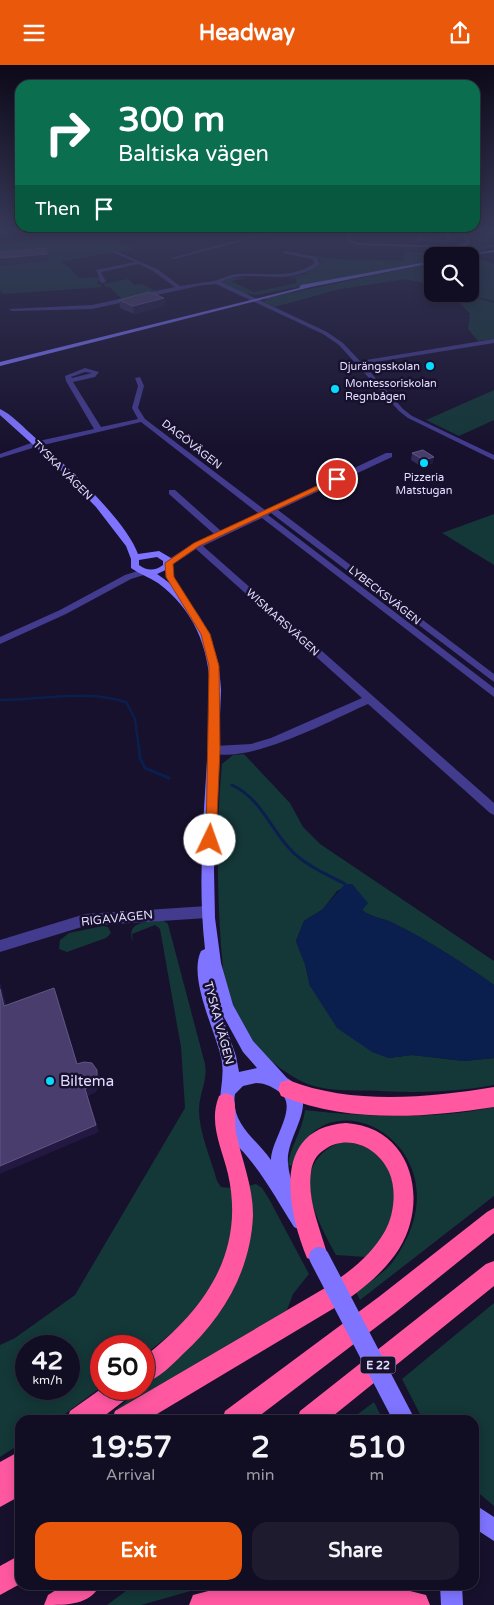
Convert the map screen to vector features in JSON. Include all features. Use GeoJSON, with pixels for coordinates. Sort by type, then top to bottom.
{"type":"FeatureCollection","features":[{"type":"Feature","properties":{"kind":"highway"},"geometry":{"type":"LineString","coordinates":[[285,1086],[307,1097],[396,1105],[447,1103],[494,1097]]}},
{"type":"Feature","properties":{"kind":"highway"},"geometry":{"type":"LineString","coordinates":[[155,1363],[192,1331],[218,1300],[229,1279],[239,1249],[242,1213],[240,1193],[225,1127],[227,1096]]}},
{"type":"Feature","properties":{"kind":"highway"},"geometry":{"type":"LineString","coordinates":[[132,1415],[348,1287],[384,1253],[395,1236],[403,1213],[403,1190],[398,1165],[388,1151],[374,1140],[356,1132],[338,1133],[321,1140],[306,1156],[299,1178],[300,1191],[317,1254]]}},
{"type":"Feature","properties":{"kind":"highway"},"geometry":{"type":"LineString","coordinates":[[241,1415],[380,1310],[494,1219]]}},
{"type":"Feature","properties":{"kind":"highway","name":"E 22"},"geometry":{"type":"LineString","coordinates":[[315,1415],[494,1271]]}},
{"type":"Feature","properties":{"kind":"highway"},"geometry":{"type":"LineString","coordinates":[[86,1415],[106,1400]]}},
{"type":"Feature","properties":{"kind":"highway"},"geometry":{"type":"LineString","coordinates":[[0,1478],[15,1467]]}},
{"type":"Feature","properties":{"kind":"highway"},"geometry":{"type":"LineString","coordinates":[[0,1494],[15,1485]]}},
{"type":"Feature","properties":{"kind":"highway"},"geometry":{"type":"LineString","coordinates":[[0,1582],[15,1572]]}},
{"type":"Feature","properties":{"kind":"highway"},"geometry":{"type":"LineString","coordinates":[[58,1605],[80,1590]]}},
{"type":"Feature","properties":{"kind":"highway"},"geometry":{"type":"LineString","coordinates":[[203,1605],[222,1601],[265,1597],[314,1601],[382,1599],[416,1605]]}},
{"type":"Feature","properties":{"kind":"main road"},"geometry":{"type":"LineString","coordinates":[[0,366],[236,303]]}},
{"type":"Feature","properties":{"kind":"main road","name":"TYSKA VÄGEN"},"geometry":{"type":"LineString","coordinates":[[0,411],[37,444],[122,531],[156,554],[166,557],[170,577],[201,627],[212,652],[215,682],[215,749],[205,964],[207,983],[231,1066],[232,1080],[227,1096]]}},
{"type":"Feature","properties":{"kind":"main road","name":"TYSKA VÄGEN"},"geometry":{"type":"LineString","coordinates":[[122,531],[135,553],[134,561],[137,569],[147,572],[181,596]]}},
{"type":"Feature","properties":{"kind":"main road"},"geometry":{"type":"LineString","coordinates":[[134,561],[144,555],[156,554]]}},
{"type":"Feature","properties":{"kind":"main road"},"geometry":{"type":"LineString","coordinates":[[147,572],[159,571],[168,565]]}},
{"type":"Feature","properties":{"kind":"main road","name":"TYSKA VÄGEN"},"geometry":{"type":"LineString","coordinates":[[207,919],[213,964],[232,1020],[253,1055],[285,1086]]}},
{"type":"Feature","properties":{"kind":"main road"},"geometry":{"type":"LineString","coordinates":[[300,1221],[280,1167],[280,1150],[292,1125],[295,1111],[293,1096],[285,1086],[262,1075],[253,1075],[241,1079],[227,1096],[227,1114],[234,1129],[256,1155],[300,1221],[401,1415]]}},
{"type":"Feature","properties":{"kind":"main road"},"geometry":{"type":"LineString","coordinates":[[479,1519],[494,1530]]}},
{"type":"Feature","properties":{"kind":"main road"},"geometry":{"type":"LineString","coordinates":[[451,1590],[452,1605]]}},
{"type":"Feature","properties":{"kind":"street"},"geometry":{"type":"LineString","coordinates":[[12,309],[92,307],[111,303]]}},
{"type":"Feature","properties":{"kind":"street"},"geometry":{"type":"LineString","coordinates":[[259,303],[325,333],[341,344],[410,417],[494,458]]}},
{"type":"Feature","properties":{"kind":"street"},"geometry":{"type":"LineString","coordinates":[[360,363],[494,341]]}},
{"type":"Feature","properties":{"kind":"street"},"geometry":{"type":"LineString","coordinates":[[0,456],[37,444],[142,420],[135,408],[141,385],[138,378]]}},
{"type":"Feature","properties":{"kind":"street"},"geometry":{"type":"LineString","coordinates":[[69,381],[98,429]]}},
{"type":"Feature","properties":{"kind":"street","name":"DAGÖVÄGEN"},"geometry":{"type":"LineString","coordinates":[[142,420],[266,512]]}},
{"type":"Feature","properties":{"kind":"street"},"geometry":{"type":"LineString","coordinates":[[480,451],[494,447]]}},
{"type":"Feature","properties":{"kind":"street"},"geometry":{"type":"LineString","coordinates":[[168,565],[195,545],[389,455]]}},
{"type":"Feature","properties":{"kind":"street"},"geometry":{"type":"LineString","coordinates":[[172,492],[220,533]]}},
{"type":"Feature","properties":{"kind":"street","name":"LYBECKSVÄGEN"},"geometry":{"type":"LineString","coordinates":[[266,512],[494,679]]}},
{"type":"Feature","properties":{"kind":"street","name":"LYBECKSVÄGEN"},"geometry":{"type":"LineString","coordinates":[[266,512],[494,693]]}},
{"type":"Feature","properties":{"kind":"street"},"geometry":{"type":"LineString","coordinates":[[156,554],[195,545]]}},
{"type":"Feature","properties":{"kind":"street","name":"WISMARSVÄGEN"},"geometry":{"type":"LineString","coordinates":[[195,545],[494,810]]}},
{"type":"Feature","properties":{"kind":"street"},"geometry":{"type":"LineString","coordinates":[[106,588],[134,561]]}},
{"type":"Feature","properties":{"kind":"street"},"geometry":{"type":"LineString","coordinates":[[0,641],[63,612],[128,577],[147,572]]}},
{"type":"Feature","properties":{"kind":"street"},"geometry":{"type":"LineString","coordinates":[[215,749],[251,748],[275,741],[369,699]]}},
{"type":"Feature","properties":{"kind":"street","name":"RIGAVÄGEN"},"geometry":{"type":"LineString","coordinates":[[0,946],[85,920],[122,916],[207,919]]}},
{"type":"Feature","properties":{"kind":"green space"},"geometry":{"type":"Polygon","coordinates":[[[265,303],[290,303],[275,307],[265,303]]]}},
{"type":"Feature","properties":{"kind":"green space"},"geometry":{"type":"Polygon","coordinates":[[[460,303],[494,303],[494,339],[478,341],[468,329],[470,314],[460,303]]]}},
{"type":"Feature","properties":{"kind":"green space"},"geometry":{"type":"Polygon","coordinates":[[[494,390],[494,420],[459,436],[426,420],[494,390]]]}},
{"type":"Feature","properties":{"kind":"green space"},"geometry":{"type":"Polygon","coordinates":[[[494,514],[494,565],[442,533],[494,514]]]}},
{"type":"Feature","properties":{"kind":"green space"},"geometry":{"type":"Polygon","coordinates":[[[244,754],[290,803],[303,827],[320,844],[494,961],[494,985],[422,938],[362,910],[367,903],[352,884],[337,891],[323,909],[304,921],[296,941],[305,964],[310,986],[388,1058],[412,1055],[464,1061],[494,1058],[494,1085],[452,1091],[424,1092],[328,1089],[308,1084],[287,1073],[267,1057],[249,1037],[235,1014],[226,989],[221,946],[218,878],[218,832],[222,764],[233,755],[244,754]]]}},
{"type":"Feature","properties":{"kind":"green space"},"geometry":{"type":"Polygon","coordinates":[[[164,921],[168,924],[206,1070],[199,1110],[203,1137],[217,1181],[221,1187],[232,1188],[233,1217],[230,1243],[224,1265],[202,1303],[186,1320],[155,1346],[155,1335],[90,1335],[90,1395],[64,1415],[15,1415],[15,1447],[0,1457],[0,1345],[15,1338],[15,1400],[80,1400],[80,1335],[19,1335],[75,1295],[185,1108],[181,1047],[160,929],[155,925],[132,934],[133,942],[131,935],[132,930],[140,924],[164,921]]]}},
{"type":"Feature","properties":{"kind":"green space"},"geometry":{"type":"Polygon","coordinates":[[[103,926],[108,927],[111,933],[106,938],[67,952],[59,949],[60,940],[69,933],[103,926]]]}},
{"type":"Feature","properties":{"kind":"green space"},"geometry":{"type":"Polygon","coordinates":[[[494,1107],[494,1196],[360,1300],[356,1292],[390,1265],[414,1220],[416,1184],[405,1154],[384,1133],[358,1122],[332,1122],[309,1136],[293,1166],[288,1165],[305,1110],[376,1116],[423,1116],[494,1107]]]}},
{"type":"Feature","properties":{"kind":"green space"},"geometry":{"type":"Polygon","coordinates":[[[341,1142],[358,1144],[374,1152],[384,1160],[394,1183],[393,1208],[390,1221],[379,1244],[365,1257],[336,1255],[314,1209],[310,1193],[310,1178],[314,1164],[324,1152],[341,1142]]]}},
{"type":"Feature","properties":{"kind":"green space"},"geometry":{"type":"Polygon","coordinates":[[[256,1184],[262,1188],[309,1274],[293,1294],[287,1310],[155,1388],[155,1378],[194,1343],[215,1319],[232,1292],[243,1262],[249,1227],[248,1186],[256,1184]]]}},
{"type":"Feature","properties":{"kind":"green space"},"geometry":{"type":"Polygon","coordinates":[[[494,1303],[494,1506],[479,1493],[479,1415],[420,1415],[402,1379],[494,1303]]]}},
{"type":"Feature","properties":{"kind":"green space"},"geometry":{"type":"Polygon","coordinates":[[[128,1400],[134,1400],[112,1413],[128,1400]]]}},
{"type":"Feature","properties":{"kind":"green space"},"geometry":{"type":"Polygon","coordinates":[[[374,1402],[380,1415],[357,1415],[374,1402]]]}},
{"type":"Feature","properties":{"kind":"green space"},"geometry":{"type":"Polygon","coordinates":[[[127,1590],[194,1590],[141,1605],[107,1605],[127,1590]]]}},
{"type":"Feature","properties":{"kind":"water"},"geometry":{"type":"Polygon","coordinates":[[[345,884],[352,884],[368,903],[362,910],[366,913],[422,938],[494,985],[494,1058],[464,1061],[412,1055],[388,1058],[372,1052],[337,1028],[310,986],[305,964],[296,941],[304,921],[323,909],[345,884]]]}},
{"type":"Feature","properties":{"kind":"building"},"geometry":{"type":"Polygon","coordinates":[[[126,303],[145,303],[133,306],[126,303]]]}},
{"type":"Feature","properties":{"kind":"building"},"geometry":{"type":"Polygon","coordinates":[[[423,450],[434,457],[424,460],[412,453],[423,450]]]}},
{"type":"Feature","properties":{"kind":"building","name":"Biltema"},"geometry":{"type":"Polygon","coordinates":[[[54,988],[77,1064],[84,1062],[92,1063],[97,1070],[97,1077],[85,1089],[96,1125],[0,1166],[0,989],[4,1006],[54,988]]]}},
{"type":"Feature","properties":{"kind":"waterway"},"geometry":{"type":"LineString","coordinates":[[0,700],[95,696],[126,702],[135,719],[139,749]]}},
{"type":"Feature","properties":{"kind":"waterway"},"geometry":{"type":"LineString","coordinates":[[139,748],[140,758],[145,768],[169,778]]}},
{"type":"Feature","properties":{"kind":"waterway"},"geometry":{"type":"LineString","coordinates":[[232,785],[250,797],[264,813],[282,840],[295,854],[316,869],[345,884]]}},
{"type":"Feature","properties":{"kind":"place","name":"Djurängsskolan"},"geometry":{"type":"Point","coordinates":[430,366]}},
{"type":"Feature","properties":{"kind":"place","name":"Montessoriskolan Regnbågen"},"geometry":{"type":"Point","coordinates":[335,389]}},
{"type":"Feature","properties":{"kind":"place","name":"Pizzeria Matstugan"},"geometry":{"type":"Point","coordinates":[424,463]}},
{"type":"Feature","properties":{"kind":"place","name":"Biltema"},"geometry":{"type":"Point","coordinates":[50,1081]}},
{"type":"Feature","properties":{"kind":"route"},"geometry":{"type":"LineString","coordinates":[[210,840],[215,749],[215,682],[212,652],[205,634],[168,573],[169,563],[197,545],[337,479]]}}]}
